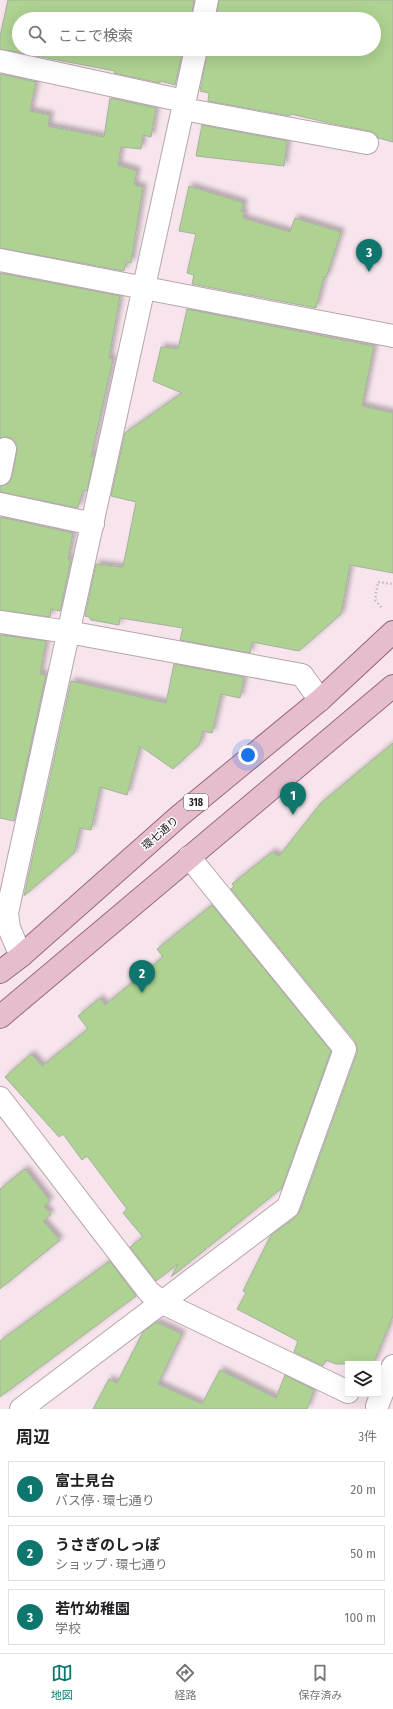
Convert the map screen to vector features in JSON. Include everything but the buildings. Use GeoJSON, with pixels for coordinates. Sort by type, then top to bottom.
{"type":"FeatureCollection","features":[{"type":"Feature","properties":{"kind":"main road","name":"環七通り"},"geometry":{"type":"LineString","coordinates":[[0,972],[21,956],[178,817],[320,700],[393,632]]}},
{"type":"Feature","properties":{"kind":"main road"},"geometry":{"type":"LineString","coordinates":[[0,1017],[189,857],[391,690]]}},
{"type":"Feature","properties":{"kind":"street"},"geometry":{"type":"LineString","coordinates":[[204,12],[207,0]]}},
{"type":"Feature","properties":{"kind":"street"},"geometry":{"type":"LineString","coordinates":[[21,956],[3,912],[93,524],[194,56]]}},
{"type":"Feature","properties":{"kind":"street"},"geometry":{"type":"LineString","coordinates":[[0,61],[183,105],[367,143]]}},
{"type":"Feature","properties":{"kind":"street"},"geometry":{"type":"LineString","coordinates":[[0,260],[393,336]]}},
{"type":"Feature","properties":{"kind":"street"},"geometry":{"type":"LineString","coordinates":[[0,474],[5,449]]}},
{"type":"Feature","properties":{"kind":"street"},"geometry":{"type":"LineString","coordinates":[[0,504],[93,524]]}},
{"type":"Feature","properties":{"kind":"street"},"geometry":{"type":"LineString","coordinates":[[0,622],[68,632],[302,675],[320,700]]}},
{"type":"Feature","properties":{"kind":"street"},"geometry":{"type":"LineString","coordinates":[[22,1409],[288,1207],[345,1049],[189,857]]}},
{"type":"Feature","properties":{"kind":"street"},"geometry":{"type":"LineString","coordinates":[[0,1098],[149,1292],[163,1303],[345,1391]]}},
{"type":"Feature","properties":{"kind":"street"},"geometry":{"type":"LineString","coordinates":[[359,1397],[381,1407],[393,1366]]}},
{"type":"Feature","properties":{"kind":"path"},"geometry":{"type":"LineString","coordinates":[[383,609],[375,600],[378,582],[393,584]]}},
{"type":"Feature","properties":{"kind":"place","name":"若竹幼稚園"},"geometry":{"type":"Point","coordinates":[369,272]}},
{"type":"Feature","properties":{"kind":"place","name":"富士見台"},"geometry":{"type":"Point","coordinates":[293,815]}},
{"type":"Feature","properties":{"kind":"place","name":"うさぎのしっぽ"},"geometry":{"type":"Point","coordinates":[142,993]}}]}
